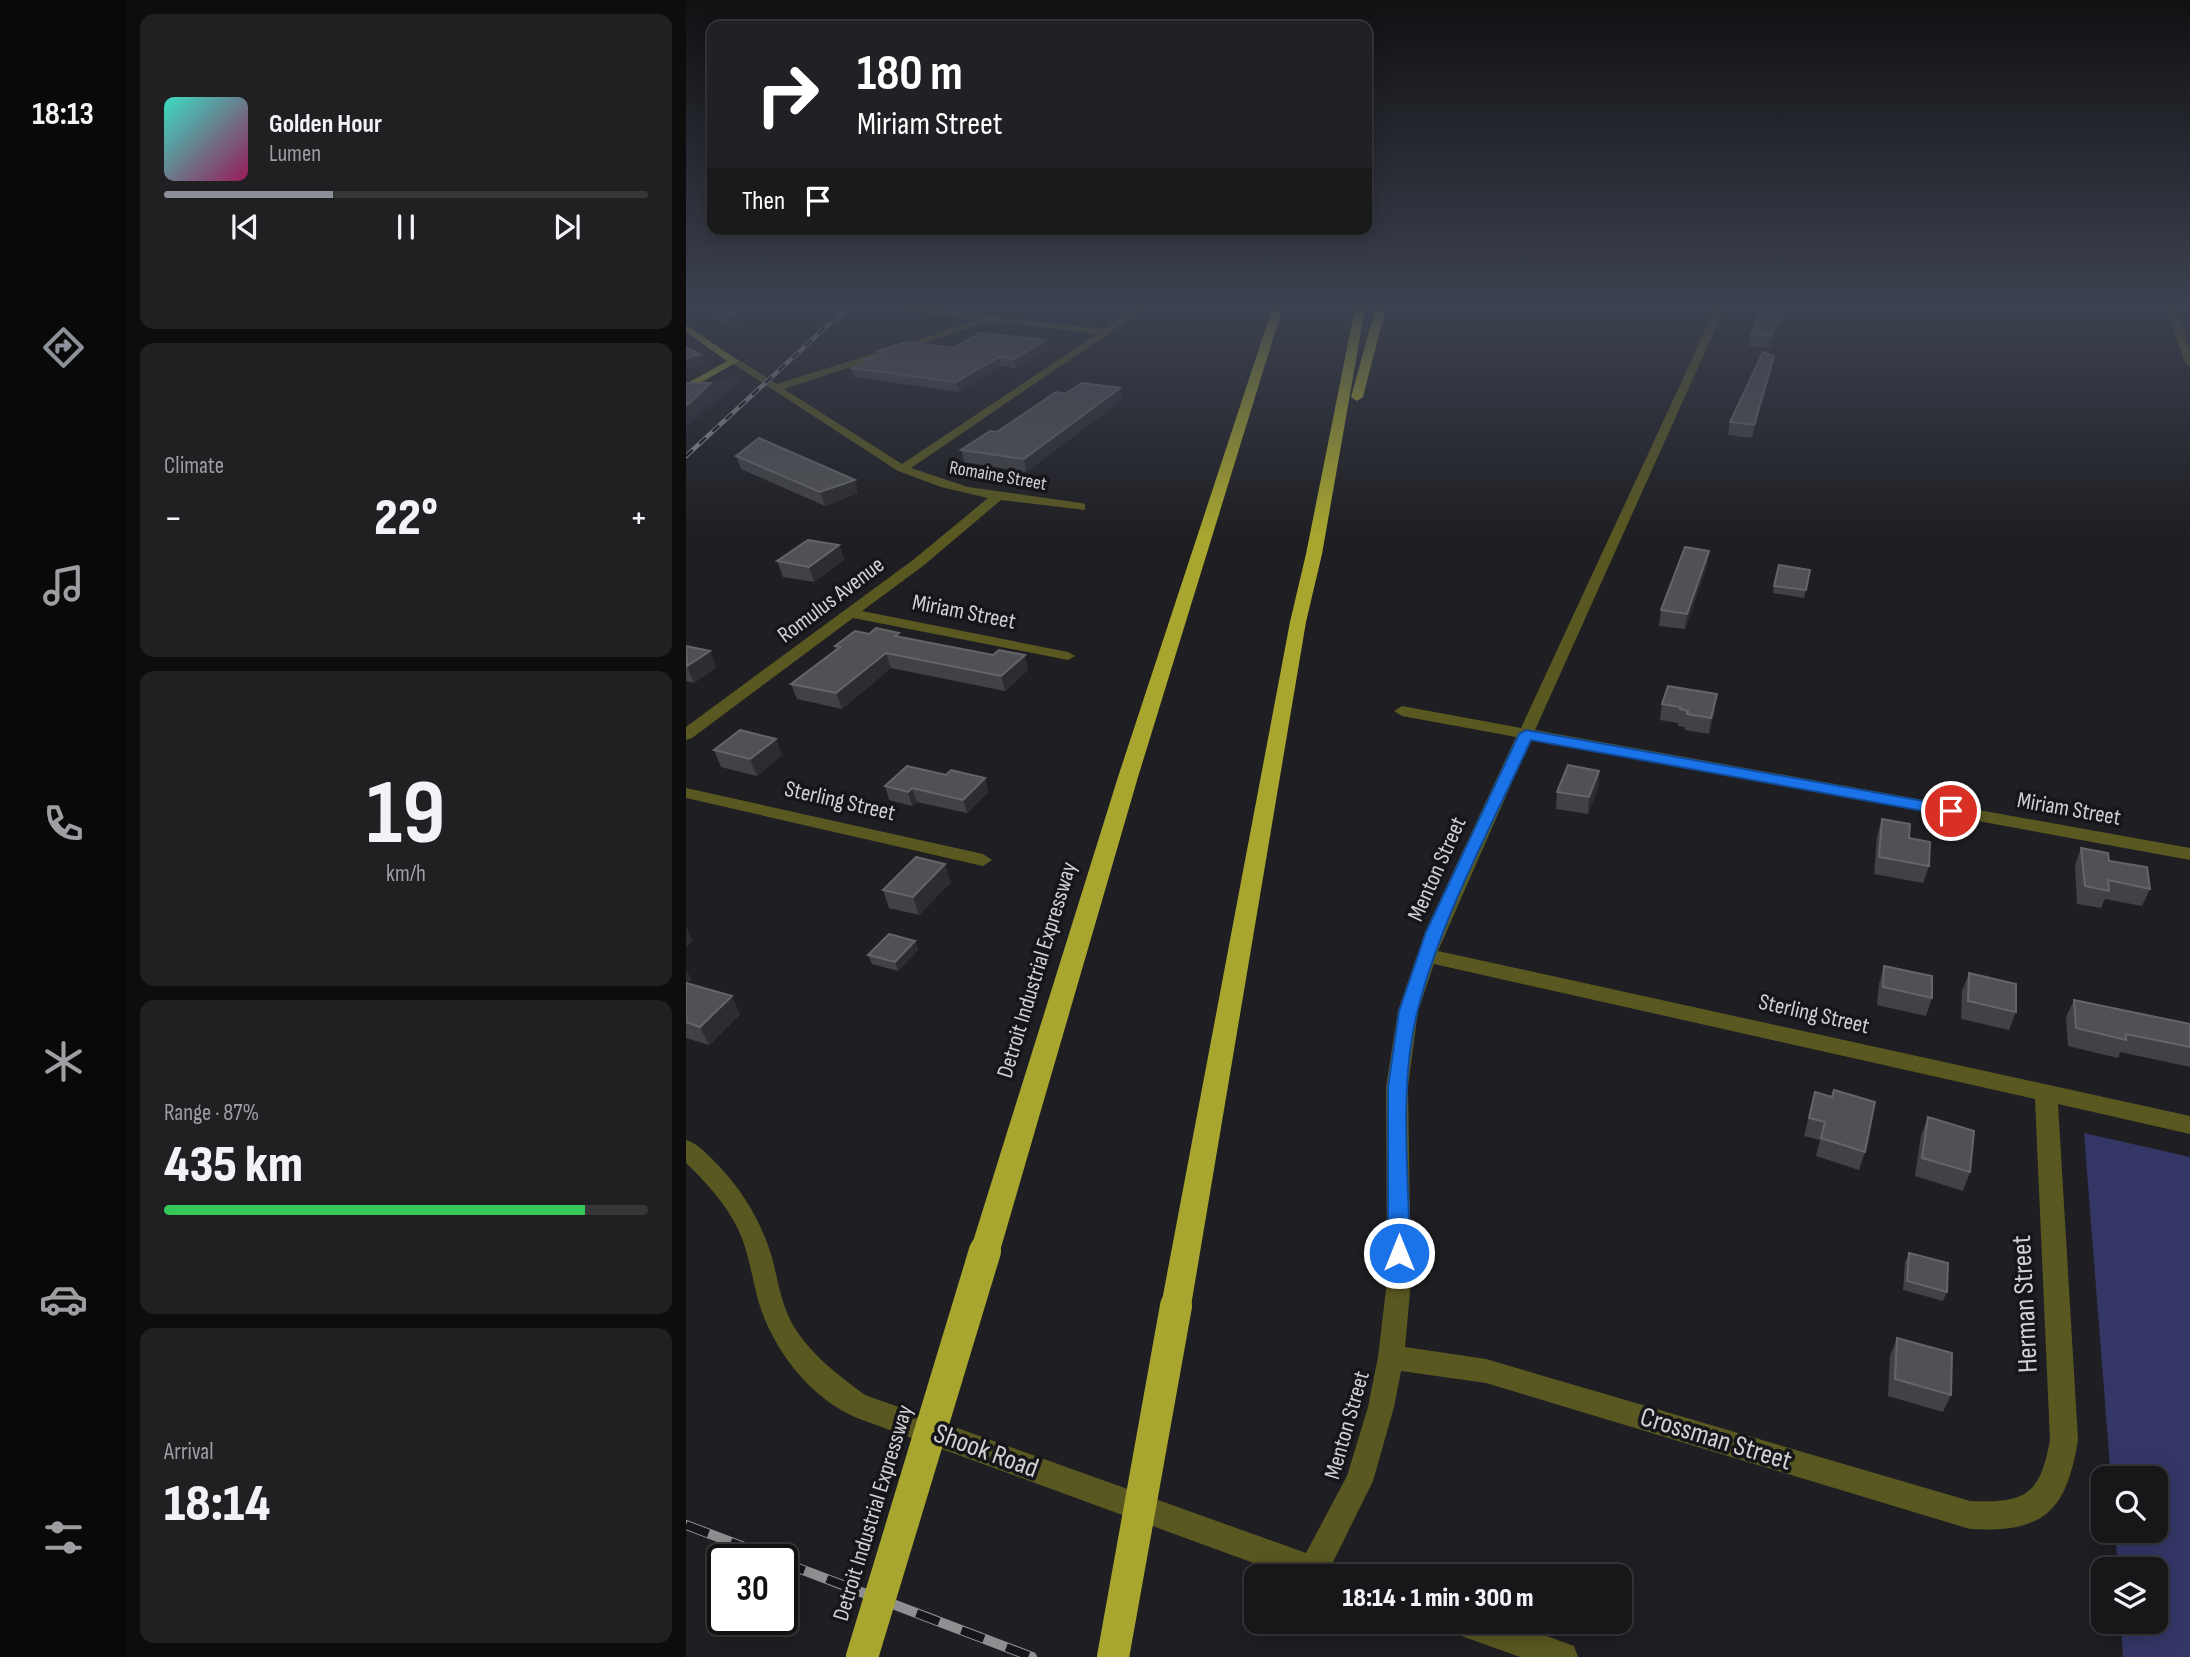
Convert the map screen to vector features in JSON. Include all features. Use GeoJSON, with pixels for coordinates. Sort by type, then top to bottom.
{"type":"FeatureCollection","features":[{"type":"Feature","properties":{"kind":"highway","name":"Detroit Industrial Expressway"},"geometry":{"type":"LineString","coordinates":[[862,1657],[1128,777],[1254,380]]}},
{"type":"Feature","properties":{"kind":"highway"},"geometry":{"type":"LineString","coordinates":[[1113,1657],[1296,634],[1347,380]]}},
{"type":"Feature","properties":{"kind":"highway"},"geometry":{"type":"LineString","coordinates":[[1314,554],[1361,380]]}},
{"type":"Feature","properties":{"kind":"street","name":"Romaine Street"},"geometry":{"type":"LineString","coordinates":[[764,380],[902,469],[949,488],[1081,507]]}},
{"type":"Feature","properties":{"kind":"street"},"geometry":{"type":"LineString","coordinates":[[776,388],[800,380]]}},
{"type":"Feature","properties":{"kind":"street"},"geometry":{"type":"LineString","coordinates":[[902,469],[1034,380]]}},
{"type":"Feature","properties":{"kind":"street","name":"Menton Street"},"geometry":{"type":"LineString","coordinates":[[1327,1564],[1359,1481],[1381,1407],[1391,1357],[1399,1281],[1397,1087],[1408,1011],[1426,955],[1688,380]]}},
{"type":"Feature","properties":{"kind":"street","name":"Romulus Avenue"},"geometry":{"type":"LineString","coordinates":[[686,735],[938,548],[998,496]]}},
{"type":"Feature","properties":{"kind":"street","name":"Miriam Street"},"geometry":{"type":"LineString","coordinates":[[851,613],[1068,656]]}},
{"type":"Feature","properties":{"kind":"street","name":"Miriam Street"},"geometry":{"type":"LineString","coordinates":[[1402,711],[2190,854]]}},
{"type":"Feature","properties":{"kind":"street","name":"Sterling Street"},"geometry":{"type":"LineString","coordinates":[[686,793],[983,860]]}},
{"type":"Feature","properties":{"kind":"street","name":"Sterling Street"},"geometry":{"type":"LineString","coordinates":[[1426,955],[2190,1125]]}},
{"type":"Feature","properties":{"kind":"street","name":"Herman Street"},"geometry":{"type":"LineString","coordinates":[[2038,1504],[2054,1485],[2060,1471],[2064,1440],[2046,1093]]}},
{"type":"Feature","properties":{"kind":"street","name":"Shook Road"},"geometry":{"type":"LineString","coordinates":[[686,1149],[706,1167],[738,1208],[757,1245],[772,1310],[785,1335],[821,1379],[857,1405],[1298,1564]]}},
{"type":"Feature","properties":{"kind":"street","name":"Crossman Street"},"geometry":{"type":"LineString","coordinates":[[1391,1357],[1486,1371],[1970,1515],[2002,1518],[2029,1510],[2038,1504]]}},
{"type":"Feature","properties":{"kind":"street"},"geometry":{"type":"LineString","coordinates":[[1498,1634],[1563,1657]]}},
{"type":"Feature","properties":{"kind":"shaded area"},"geometry":{"type":"Polygon","coordinates":[[[718,380],[740,380],[686,428],[686,394],[718,380]]]}},
{"type":"Feature","properties":{"kind":"shaded area"},"geometry":{"type":"Polygon","coordinates":[[[2084,1133],[2190,1157],[2190,1657],[2123,1657],[2122,1634],[2168,1634],[2168,1557],[2117,1557],[2116,1543],[2168,1543],[2168,1466],[2110,1466],[2084,1133]]]}},
{"type":"Feature","properties":{"kind":"building"},"geometry":{"type":"Polygon","coordinates":[[[1750,380],[1767,380],[1754,425],[1730,422],[1750,380]]]}},
{"type":"Feature","properties":{"kind":"building"},"geometry":{"type":"Polygon","coordinates":[[[686,383],[711,383],[686,406],[686,383]]]}},
{"type":"Feature","properties":{"kind":"building"},"geometry":{"type":"Polygon","coordinates":[[[1082,383],[1120,388],[1024,459],[961,450],[990,431],[997,432],[1056,392],[1065,394],[1082,383]]]}},
{"type":"Feature","properties":{"kind":"building"},"geometry":{"type":"Polygon","coordinates":[[[759,438],[855,480],[820,492],[736,456],[759,438]]]}},
{"type":"Feature","properties":{"kind":"building"},"geometry":{"type":"Polygon","coordinates":[[[808,540],[839,545],[809,567],[777,561],[808,540]]]}},
{"type":"Feature","properties":{"kind":"building"},"geometry":{"type":"Polygon","coordinates":[[[1685,547],[1709,551],[1687,614],[1661,610],[1685,547]]]}},
{"type":"Feature","properties":{"kind":"building"},"geometry":{"type":"Polygon","coordinates":[[[1779,565],[1810,570],[1806,590],[1774,586],[1779,565]]]}},
{"type":"Feature","properties":{"kind":"building"},"geometry":{"type":"Polygon","coordinates":[[[876,628],[899,633],[895,636],[993,655],[999,650],[1025,655],[1001,676],[886,653],[836,693],[791,684],[840,647],[835,646],[855,631],[869,634],[876,628]]]}},
{"type":"Feature","properties":{"kind":"building"},"geometry":{"type":"Polygon","coordinates":[[[686,646],[710,651],[687,666],[686,646]]]}},
{"type":"Feature","properties":{"kind":"building"},"geometry":{"type":"Polygon","coordinates":[[[1668,686],[1717,694],[1711,718],[1687,714],[1688,711],[1680,707],[1662,704],[1668,686]]]}},
{"type":"Feature","properties":{"kind":"building"},"geometry":{"type":"Polygon","coordinates":[[[740,730],[776,739],[750,759],[714,750],[740,730]]]}},
{"type":"Feature","properties":{"kind":"building"},"geometry":{"type":"Polygon","coordinates":[[[1568,765],[1599,771],[1589,797],[1557,792],[1568,765]]]}},
{"type":"Feature","properties":{"kind":"building"},"geometry":{"type":"Polygon","coordinates":[[[907,766],[946,775],[951,770],[985,778],[963,800],[912,788],[908,792],[885,786],[907,766]]]}},
{"type":"Feature","properties":{"kind":"building"},"geometry":{"type":"Polygon","coordinates":[[[1882,819],[1910,824],[1909,838],[1930,842],[1929,866],[1879,857],[1882,819]]]}},
{"type":"Feature","properties":{"kind":"building"},"geometry":{"type":"Polygon","coordinates":[[[2081,848],[2108,853],[2109,861],[2147,867],[2150,889],[2108,880],[2109,891],[2085,886],[2081,848]]]}},
{"type":"Feature","properties":{"kind":"building"},"geometry":{"type":"Polygon","coordinates":[[[916,857],[945,864],[913,897],[883,890],[916,857]]]}},
{"type":"Feature","properties":{"kind":"building"},"geometry":{"type":"Polygon","coordinates":[[[889,934],[915,941],[895,962],[868,955],[889,934]]]}},
{"type":"Feature","properties":{"kind":"building"},"geometry":{"type":"Polygon","coordinates":[[[1884,966],[1932,976],[1932,998],[1883,987],[1884,966]]]}},
{"type":"Feature","properties":{"kind":"building"},"geometry":{"type":"Polygon","coordinates":[[[1969,973],[2016,984],[2016,1012],[1968,1001],[1969,973]]]}},
{"type":"Feature","properties":{"kind":"building"},"geometry":{"type":"Polygon","coordinates":[[[686,983],[732,996],[700,1027],[686,1022],[686,983]]]}},
{"type":"Feature","properties":{"kind":"building"},"geometry":{"type":"Polygon","coordinates":[[[2074,1000],[2190,1024],[2190,1047],[2126,1034],[2126,1040],[2076,1028],[2074,1000]]]}},
{"type":"Feature","properties":{"kind":"building"},"geometry":{"type":"Polygon","coordinates":[[[1834,1090],[1875,1102],[1865,1152],[1821,1138],[1825,1122],[1809,1118],[1815,1092],[1832,1097],[1834,1090]]]}},
{"type":"Feature","properties":{"kind":"building"},"geometry":{"type":"Polygon","coordinates":[[[1928,1117],[1974,1131],[1970,1172],[1922,1158],[1928,1117]]]}},
{"type":"Feature","properties":{"kind":"building"},"geometry":{"type":"Polygon","coordinates":[[[1909,1253],[1948,1263],[1947,1292],[1907,1281],[1909,1253]]]}},
{"type":"Feature","properties":{"kind":"building"},"geometry":{"type":"Polygon","coordinates":[[[1897,1338],[1952,1353],[1951,1395],[1895,1379],[1897,1338]]]}},
{"type":"Feature","properties":{"kind":"railway"},"geometry":{"type":"LineString","coordinates":[[686,456],[768,380]]}},
{"type":"Feature","properties":{"kind":"railway"},"geometry":{"type":"LineString","coordinates":[[686,1525],[736,1544]]}},
{"type":"Feature","properties":{"kind":"railway"},"geometry":{"type":"LineString","coordinates":[[798,1568],[1032,1657]]}},
{"type":"Feature","properties":{"kind":"route"},"geometry":{"type":"LineString","coordinates":[[1399,1253],[1397,1087],[1408,1011],[1434,932],[1526,734],[1951,811]]}}]}
